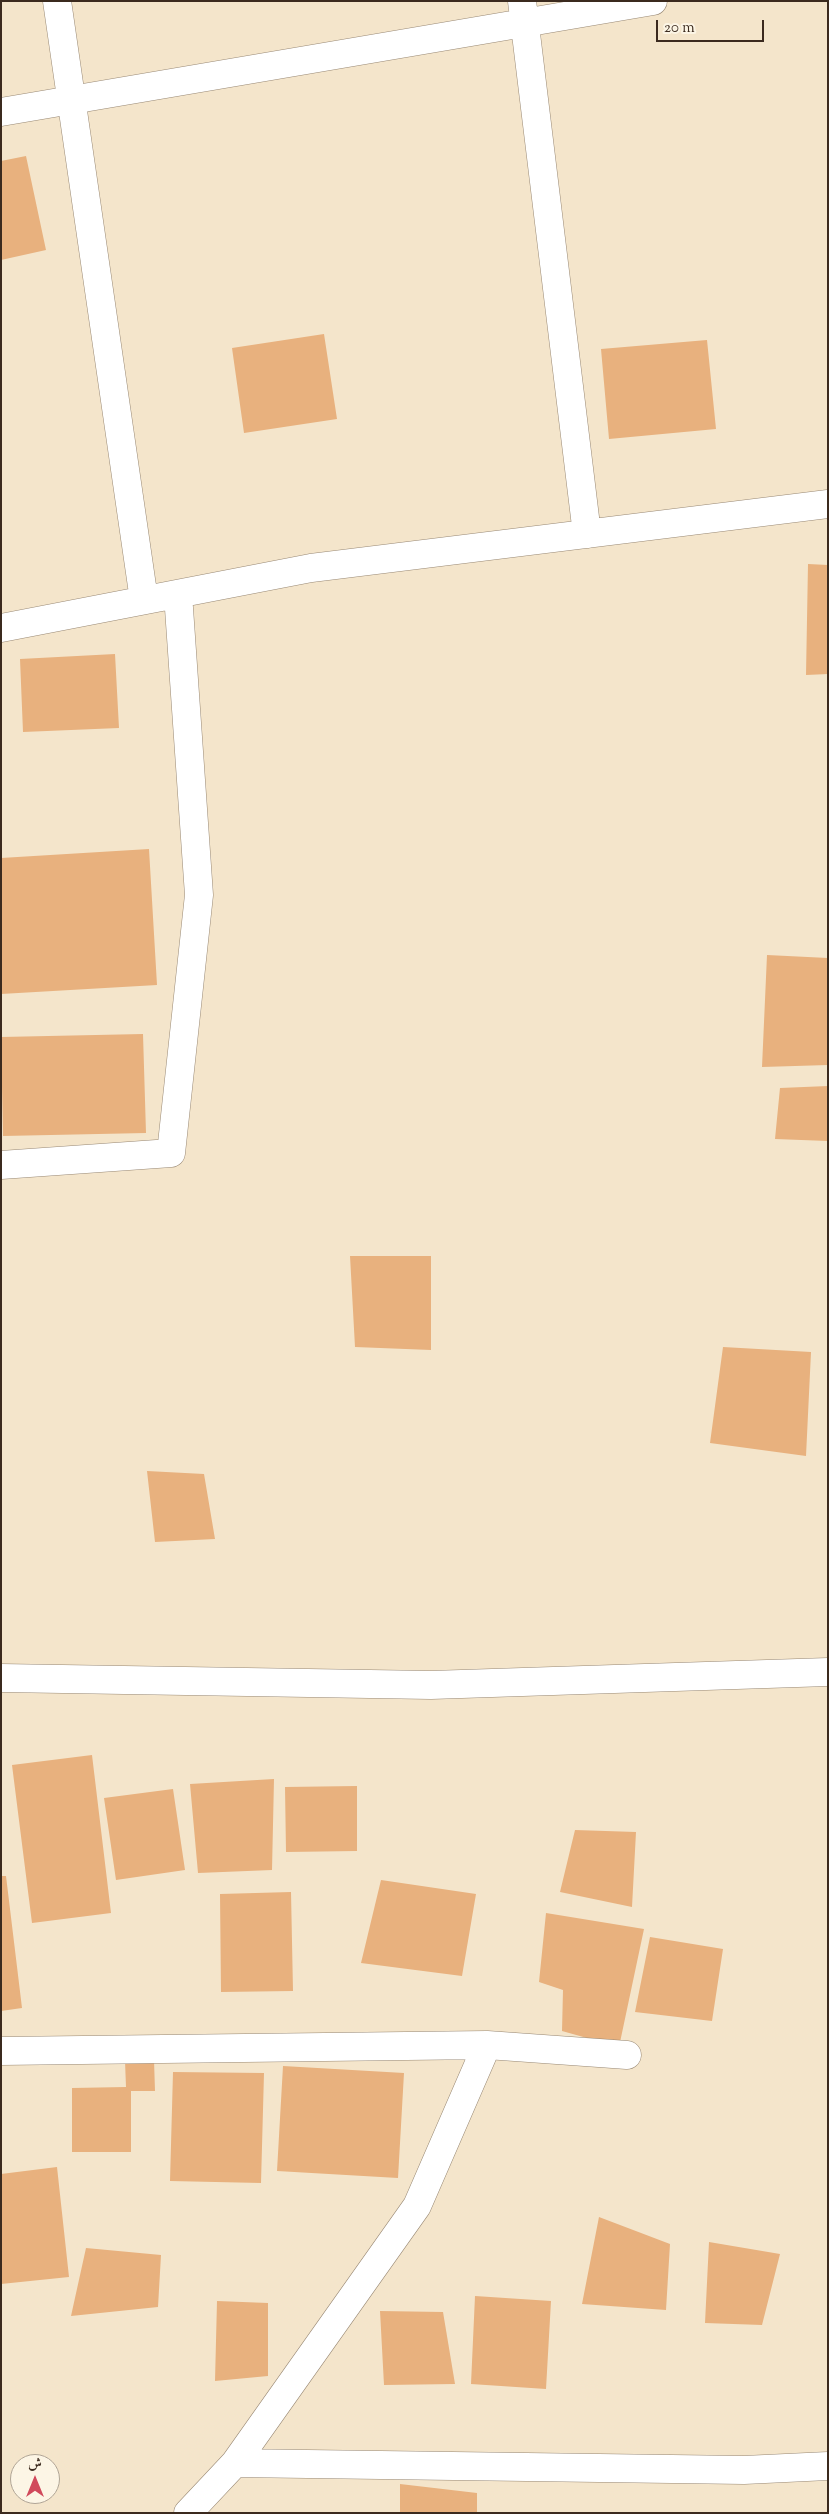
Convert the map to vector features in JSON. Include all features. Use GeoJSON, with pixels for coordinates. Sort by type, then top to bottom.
{"type":"FeatureCollection","features":[{"type":"Feature","properties":{"kind":"street"},"geometry":{"type":"LineString","coordinates":[[57,1],[144,600]]}},
{"type":"Feature","properties":{"kind":"street"},"geometry":{"type":"LineString","coordinates":[[1,112],[523,12],[653,1]]}},
{"type":"Feature","properties":{"kind":"street"},"geometry":{"type":"LineString","coordinates":[[523,12],[587,534]]}},
{"type":"Feature","properties":{"kind":"street"},"geometry":{"type":"LineString","coordinates":[[1,628],[311,568],[828,504]]}},
{"type":"Feature","properties":{"kind":"street"},"geometry":{"type":"LineString","coordinates":[[1,1165],[172,1153],[199,895],[178,594]]}},
{"type":"Feature","properties":{"kind":"street"},"geometry":{"type":"LineString","coordinates":[[1,1678],[431,1685],[828,1672]]}},
{"type":"Feature","properties":{"kind":"street"},"geometry":{"type":"LineString","coordinates":[[1,2051],[486,2045],[627,2055]]}},
{"type":"Feature","properties":{"kind":"street"},"geometry":{"type":"LineString","coordinates":[[188,2513],[235,2463],[417,2206],[486,2045]]}},
{"type":"Feature","properties":{"kind":"street"},"geometry":{"type":"LineString","coordinates":[[235,2463],[744,2470],[828,2466]]}},
{"type":"Feature","properties":{"kind":"building"},"geometry":{"type":"Polygon","coordinates":[[[26,156],[46,250],[1,260],[1,161],[26,156]]]}},
{"type":"Feature","properties":{"kind":"building"},"geometry":{"type":"Polygon","coordinates":[[[324,334],[337,419],[244,433],[232,348],[324,334]]]}},
{"type":"Feature","properties":{"kind":"building"},"geometry":{"type":"Polygon","coordinates":[[[707,340],[716,429],[609,439],[601,349],[707,340]]]}},
{"type":"Feature","properties":{"kind":"building"},"geometry":{"type":"Polygon","coordinates":[[[808,564],[828,565],[828,674],[806,675],[808,564]]]}},
{"type":"Feature","properties":{"kind":"building"},"geometry":{"type":"Polygon","coordinates":[[[115,654],[119,728],[23,732],[20,659],[115,654]]]}},
{"type":"Feature","properties":{"kind":"building"},"geometry":{"type":"Polygon","coordinates":[[[149,849],[157,985],[1,994],[1,858],[149,849]]]}},
{"type":"Feature","properties":{"kind":"building"},"geometry":{"type":"Polygon","coordinates":[[[767,955],[828,958],[828,1065],[762,1067],[767,955]]]}},
{"type":"Feature","properties":{"kind":"building"},"geometry":{"type":"Polygon","coordinates":[[[143,1034],[146,1133],[3,1136],[1,1037],[143,1034]]]}},
{"type":"Feature","properties":{"kind":"building"},"geometry":{"type":"Polygon","coordinates":[[[828,1086],[828,1141],[775,1139],[780,1088],[828,1086]]]}},
{"type":"Feature","properties":{"kind":"building"},"geometry":{"type":"Polygon","coordinates":[[[350,1256],[431,1256],[431,1350],[355,1347],[350,1256]]]}},
{"type":"Feature","properties":{"kind":"building"},"geometry":{"type":"Polygon","coordinates":[[[723,1347],[811,1352],[806,1456],[710,1443],[723,1347]]]}},
{"type":"Feature","properties":{"kind":"building"},"geometry":{"type":"Polygon","coordinates":[[[147,1471],[204,1474],[215,1539],[155,1542],[147,1471]]]}},
{"type":"Feature","properties":{"kind":"building"},"geometry":{"type":"Polygon","coordinates":[[[92,1755],[111,1913],[32,1923],[12,1765],[92,1755]]]}},
{"type":"Feature","properties":{"kind":"building"},"geometry":{"type":"Polygon","coordinates":[[[274,1779],[272,1870],[198,1873],[190,1784],[274,1779]]]}},
{"type":"Feature","properties":{"kind":"building"},"geometry":{"type":"Polygon","coordinates":[[[357,1786],[357,1851],[286,1852],[285,1787],[357,1786]]]}},
{"type":"Feature","properties":{"kind":"building"},"geometry":{"type":"Polygon","coordinates":[[[173,1789],[185,1870],[116,1880],[104,1798],[173,1789]]]}},
{"type":"Feature","properties":{"kind":"building"},"geometry":{"type":"Polygon","coordinates":[[[575,1830],[636,1832],[632,1907],[560,1892],[575,1830]]]}},
{"type":"Feature","properties":{"kind":"building"},"geometry":{"type":"Polygon","coordinates":[[[1,1876],[6,1876],[22,2008],[1,2011],[1,1876]]]}},
{"type":"Feature","properties":{"kind":"building"},"geometry":{"type":"Polygon","coordinates":[[[381,1880],[476,1894],[462,1976],[361,1963],[381,1880]]]}},
{"type":"Feature","properties":{"kind":"building"},"geometry":{"type":"Polygon","coordinates":[[[291,1892],[293,1991],[221,1992],[220,1894],[291,1892]]]}},
{"type":"Feature","properties":{"kind":"building"},"geometry":{"type":"Polygon","coordinates":[[[546,1913],[644,1929],[619,2047],[562,2031],[563,1990],[539,1982],[546,1913]]]}},
{"type":"Feature","properties":{"kind":"building"},"geometry":{"type":"Polygon","coordinates":[[[650,1937],[723,1949],[712,2021],[635,2012],[650,1937]]]}},
{"type":"Feature","properties":{"kind":"building"},"geometry":{"type":"Polygon","coordinates":[[[154,2060],[155,2091],[131,2091],[131,2152],[72,2152],[72,2088],[126,2087],[125,2061],[154,2060]]]}},
{"type":"Feature","properties":{"kind":"building"},"geometry":{"type":"Polygon","coordinates":[[[283,2066],[404,2073],[398,2178],[277,2171],[283,2066]]]}},
{"type":"Feature","properties":{"kind":"building"},"geometry":{"type":"Polygon","coordinates":[[[173,2072],[264,2073],[261,2183],[170,2181],[173,2072]]]}},
{"type":"Feature","properties":{"kind":"building"},"geometry":{"type":"Polygon","coordinates":[[[57,2167],[69,2277],[1,2284],[1,2174],[57,2167]]]}},
{"type":"Feature","properties":{"kind":"building"},"geometry":{"type":"Polygon","coordinates":[[[599,2217],[670,2244],[666,2310],[582,2304],[599,2217]]]}},
{"type":"Feature","properties":{"kind":"building"},"geometry":{"type":"Polygon","coordinates":[[[709,2242],[780,2254],[762,2325],[705,2323],[709,2242]]]}},
{"type":"Feature","properties":{"kind":"building"},"geometry":{"type":"Polygon","coordinates":[[[86,2248],[161,2255],[158,2307],[71,2316],[86,2248]]]}},
{"type":"Feature","properties":{"kind":"building"},"geometry":{"type":"Polygon","coordinates":[[[475,2296],[551,2301],[546,2389],[471,2384],[475,2296]]]}},
{"type":"Feature","properties":{"kind":"building"},"geometry":{"type":"Polygon","coordinates":[[[217,2301],[268,2303],[268,2376],[215,2381],[217,2301]]]}},
{"type":"Feature","properties":{"kind":"building"},"geometry":{"type":"Polygon","coordinates":[[[380,2311],[443,2312],[455,2384],[384,2385],[380,2311]]]}},
{"type":"Feature","properties":{"kind":"building"},"geometry":{"type":"Polygon","coordinates":[[[400,2484],[477,2493],[477,2513],[400,2513],[400,2484]]]}}]}
